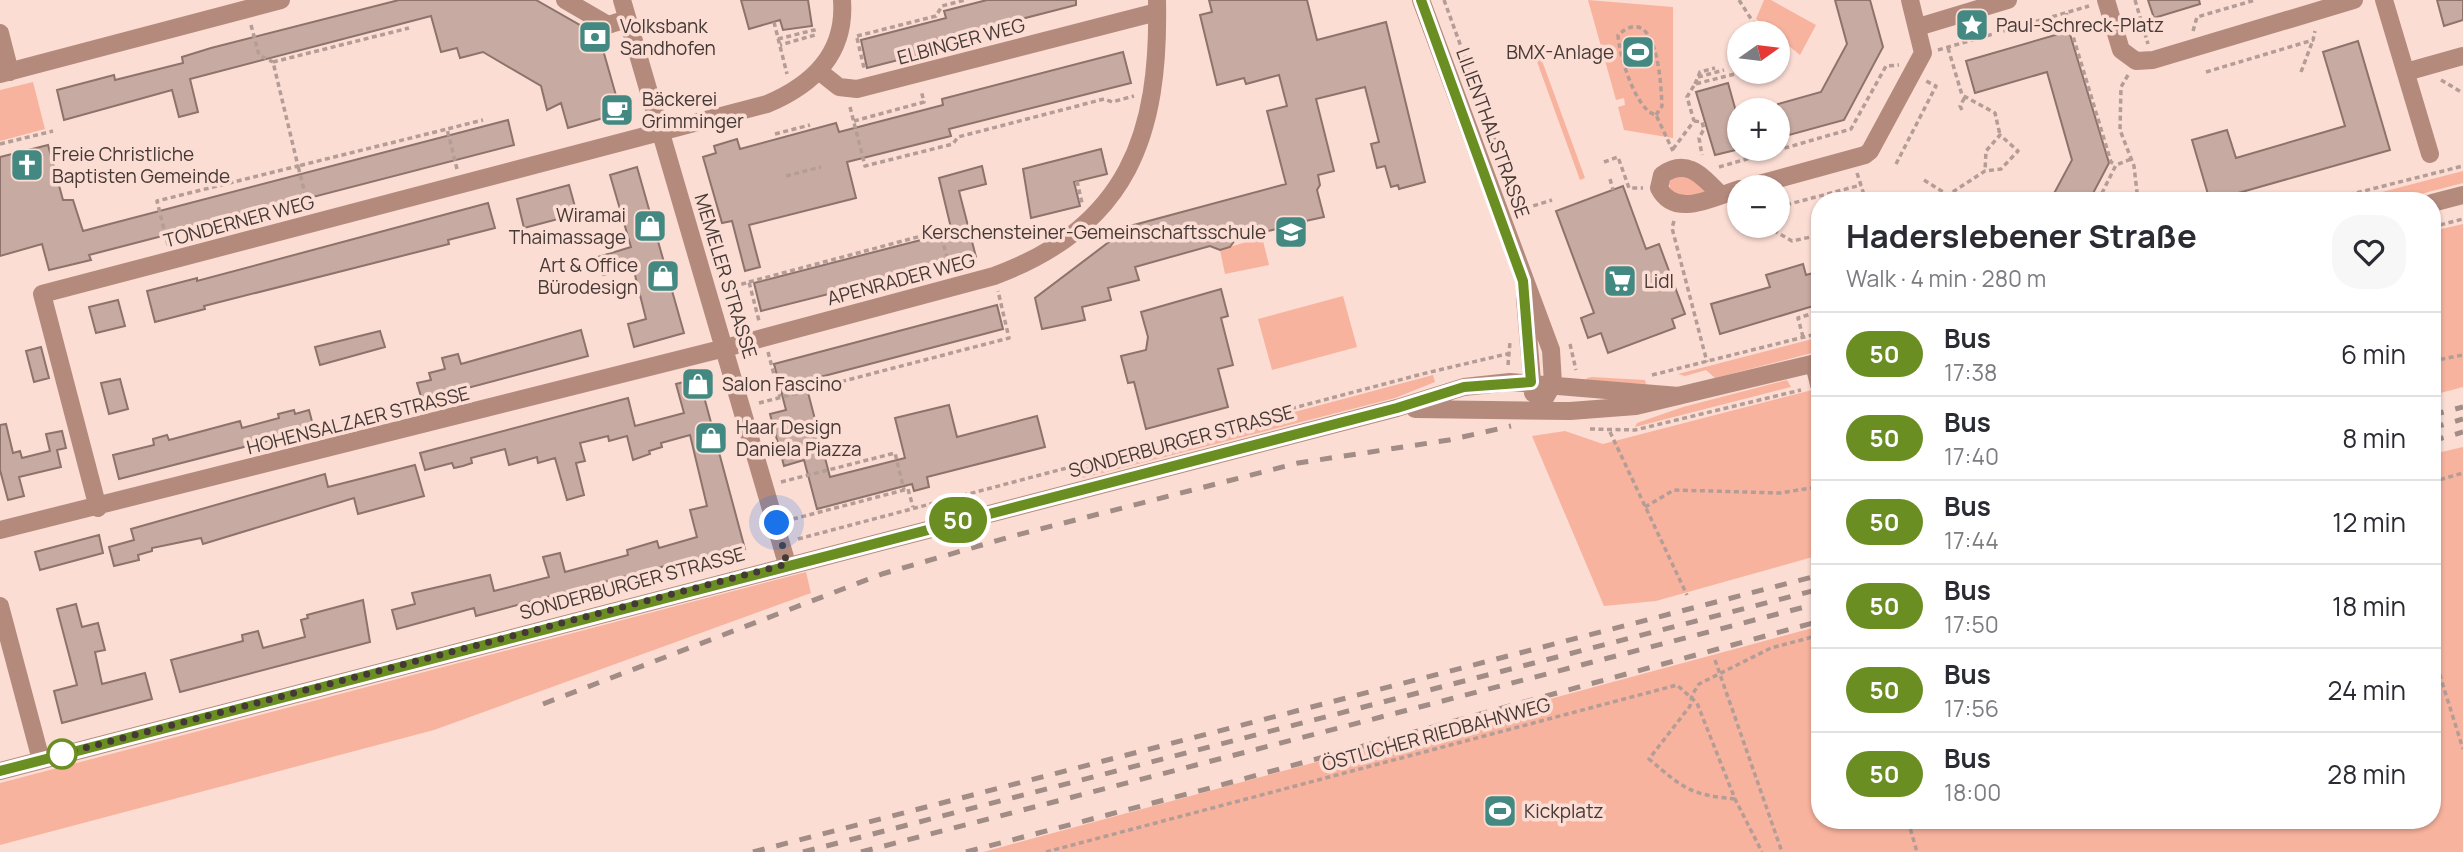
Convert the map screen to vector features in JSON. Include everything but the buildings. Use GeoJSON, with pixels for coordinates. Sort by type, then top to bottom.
{"type":"FeatureCollection","features":[{"type":"Feature","properties":{"kind":"street"},"geometry":{"type":"LineString","coordinates":[[0,33],[5,73],[281,0]]}},
{"type":"Feature","properties":{"kind":"street"},"geometry":{"type":"LineString","coordinates":[[565,0],[608,25],[627,19]]}},
{"type":"Feature","properties":{"kind":"street","name":"MEMELER STRASSE"},"geometry":{"type":"LineString","coordinates":[[622,0],[785,555]]}},
{"type":"Feature","properties":{"kind":"street"},"geometry":{"type":"LineString","coordinates":[[842,0],[836,41],[820,72],[846,89]]}},
{"type":"Feature","properties":{"kind":"street","name":"LILIENTHALSTRASSE"},"geometry":{"type":"LineString","coordinates":[[1421,0],[1523,281],[1551,350],[1553,384]]}},
{"type":"Feature","properties":{"kind":"street"},"geometry":{"type":"LineString","coordinates":[[1790,176],[1853,159],[1870,150],[1923,53],[1910,0]]}},
{"type":"Feature","properties":{"kind":"street"},"geometry":{"type":"LineString","coordinates":[[1918,27],[2008,0]]}},
{"type":"Feature","properties":{"kind":"street"},"geometry":{"type":"LineString","coordinates":[[2106,0],[2121,51],[2144,60],[2354,0]]}},
{"type":"Feature","properties":{"kind":"street"},"geometry":{"type":"LineString","coordinates":[[2384,0],[2430,154]]}},
{"type":"Feature","properties":{"kind":"street","name":"ELBINGER WEG"},"geometry":{"type":"LineString","coordinates":[[846,89],[917,74],[1157,6]]}},
{"type":"Feature","properties":{"kind":"street","name":"APENRADER WEG"},"geometry":{"type":"LineString","coordinates":[[725,348],[994,276],[1045,253],[1071,236],[1118,186],[1141,142],[1153,92],[1157,6]]}},
{"type":"Feature","properties":{"kind":"street"},"geometry":{"type":"LineString","coordinates":[[2406,72],[2463,56]]}},
{"type":"Feature","properties":{"kind":"street","name":"TONDERNER WEG"},"geometry":{"type":"LineString","coordinates":[[97,508],[42,294],[661,134],[767,104],[792,94],[820,72]]}},
{"type":"Feature","properties":{"kind":"street"},"geometry":{"type":"LineString","coordinates":[[1720,195],[1701,175],[1686,166],[1674,167],[1662,175],[1659,188],[1665,200],[1678,206],[1727,193]]}},
{"type":"Feature","properties":{"kind":"street"},"geometry":{"type":"LineString","coordinates":[[2441,201],[2463,195]]}},
{"type":"Feature","properties":{"kind":"street","name":"LILIENTHALSTRASSE"},"geometry":{"type":"LineString","coordinates":[[1523,281],[1531,382],[1538,410]]}},
{"type":"Feature","properties":{"kind":"street","name":"HOHENSALZAER STRASSE"},"geometry":{"type":"LineString","coordinates":[[0,530],[97,508],[725,348]]}},
{"type":"Feature","properties":{"kind":"street","name":"SONDERBURGER STRASSE"},"geometry":{"type":"LineString","coordinates":[[1397,408],[1600,410],[1636,406],[1811,364]]}},
{"type":"Feature","properties":{"kind":"street","name":"SONDERBURGER STRASSE"},"geometry":{"type":"LineString","coordinates":[[0,771],[785,555],[1397,408],[1464,387],[1531,382],[1679,396]]}},
{"type":"Feature","properties":{"kind":"street"},"geometry":{"type":"LineString","coordinates":[[1538,410],[1553,384]]}},
{"type":"Feature","properties":{"kind":"street"},"geometry":{"type":"LineString","coordinates":[[0,606],[41,760]]}},
{"type":"Feature","properties":{"kind":"path"},"geometry":{"type":"LineString","coordinates":[[836,41],[936,16],[942,6],[965,0]]}},
{"type":"Feature","properties":{"kind":"path"},"geometry":{"type":"LineString","coordinates":[[1444,0],[1511,185]]}},
{"type":"Feature","properties":{"kind":"path"},"geometry":{"type":"LineString","coordinates":[[1739,0],[1752,21]]}},
{"type":"Feature","properties":{"kind":"path"},"geometry":{"type":"LineString","coordinates":[[1923,53],[1948,48],[2106,0]]}},
{"type":"Feature","properties":{"kind":"path"},"geometry":{"type":"LineString","coordinates":[[2135,0],[2144,60],[2121,87],[2120,130],[2131,159],[2136,192]]}},
{"type":"Feature","properties":{"kind":"path"},"geometry":{"type":"LineString","coordinates":[[2198,46],[2192,29],[2197,18],[2255,0]]}},
{"type":"Feature","properties":{"kind":"path"},"geometry":{"type":"LineString","coordinates":[[247,9],[259,55],[273,62],[409,28]]}},
{"type":"Feature","properties":{"kind":"path"},"geometry":{"type":"LineString","coordinates":[[2301,72],[2313,40],[2319,10]]}},
{"type":"Feature","properties":{"kind":"path"},"geometry":{"type":"LineString","coordinates":[[2066,13],[2112,162],[2116,165]]}},
{"type":"Feature","properties":{"kind":"path"},"geometry":{"type":"LineString","coordinates":[[774,22],[792,94]]}},
{"type":"Feature","properties":{"kind":"path"},"geometry":{"type":"LineString","coordinates":[[1656,115],[1662,106],[1655,40],[1646,26],[1636,23],[1626,26],[1618,35],[1618,50],[1641,106],[1648,113],[1656,115],[1673,149],[1694,121]]}},
{"type":"Feature","properties":{"kind":"path"},"geometry":{"type":"LineString","coordinates":[[814,30],[815,35],[779,42],[814,30]]}},
{"type":"Feature","properties":{"kind":"path"},"geometry":{"type":"LineString","coordinates":[[856,36],[868,86]]}},
{"type":"Feature","properties":{"kind":"path"},"geometry":{"type":"LineString","coordinates":[[2206,72],[2313,40]]}},
{"type":"Feature","properties":{"kind":"path"},"geometry":{"type":"LineString","coordinates":[[1948,48],[1965,97],[1995,113],[2000,135],[2018,151],[2001,169],[1985,171],[1953,192]]}},
{"type":"Feature","properties":{"kind":"path"},"geometry":{"type":"LineString","coordinates":[[273,62],[313,223]]}},
{"type":"Feature","properties":{"kind":"path"},"geometry":{"type":"LineString","coordinates":[[1701,175],[1716,167],[1851,130],[1886,66],[1896,63],[1936,86],[1895,164]]}},
{"type":"Feature","properties":{"kind":"path"},"geometry":{"type":"LineString","coordinates":[[1694,121],[1687,97],[1700,72],[1715,68]]}},
{"type":"Feature","properties":{"kind":"path"},"geometry":{"type":"LineString","coordinates":[[1698,77],[1724,70]]}},
{"type":"Feature","properties":{"kind":"path"},"geometry":{"type":"LineString","coordinates":[[853,121],[924,103],[917,74]]}},
{"type":"Feature","properties":{"kind":"path"},"geometry":{"type":"LineString","coordinates":[[1695,83],[1727,76]]}},
{"type":"Feature","properties":{"kind":"path"},"geometry":{"type":"LineString","coordinates":[[846,89],[865,166],[953,144],[958,137],[1104,99],[1112,102],[1153,92]]}},
{"type":"Feature","properties":{"kind":"path"},"geometry":{"type":"LineString","coordinates":[[1962,110],[1960,106],[1965,97]]}},
{"type":"Feature","properties":{"kind":"path"},"geometry":{"type":"LineString","coordinates":[[172,260],[157,201],[483,120]]}},
{"type":"Feature","properties":{"kind":"path"},"geometry":{"type":"LineString","coordinates":[[1694,121],[1702,122],[1704,129],[1699,138],[1703,159],[1701,175]]}},
{"type":"Feature","properties":{"kind":"path"},"geometry":{"type":"LineString","coordinates":[[775,134],[810,125]]}},
{"type":"Feature","properties":{"kind":"path"},"geometry":{"type":"LineString","coordinates":[[447,129],[461,185]]}},
{"type":"Feature","properties":{"kind":"path"},"geometry":{"type":"LineString","coordinates":[[0,144],[53,131]]}},
{"type":"Feature","properties":{"kind":"path"},"geometry":{"type":"LineString","coordinates":[[1985,171],[1986,150],[2000,135]]}},
{"type":"Feature","properties":{"kind":"path"},"geometry":{"type":"LineString","coordinates":[[1604,162],[1618,157],[1627,189],[1659,188]]}},
{"type":"Feature","properties":{"kind":"path"},"geometry":{"type":"LineString","coordinates":[[1853,159],[1863,192]]}},
{"type":"Feature","properties":{"kind":"path"},"geometry":{"type":"LineString","coordinates":[[2102,192],[2116,165],[2131,159]]}},
{"type":"Feature","properties":{"kind":"path"},"geometry":{"type":"LineString","coordinates":[[2360,192],[2463,166]]}},
{"type":"Feature","properties":{"kind":"path"},"geometry":{"type":"LineString","coordinates":[[786,176],[821,167]]}},
{"type":"Feature","properties":{"kind":"path"},"geometry":{"type":"LineString","coordinates":[[1610,179],[1613,190]]}},
{"type":"Feature","properties":{"kind":"path"},"geometry":{"type":"LineString","coordinates":[[1924,180],[1943,192]]}},
{"type":"Feature","properties":{"kind":"path"},"geometry":{"type":"LineString","coordinates":[[1835,192],[1861,185]]}},
{"type":"Feature","properties":{"kind":"path"},"geometry":{"type":"LineString","coordinates":[[1516,198],[1520,211],[1552,201]]}},
{"type":"Feature","properties":{"kind":"path"},"geometry":{"type":"LineString","coordinates":[[1790,204],[1811,198]]}},
{"type":"Feature","properties":{"kind":"path"},"geometry":{"type":"LineString","coordinates":[[1678,206],[1672,228],[1707,362]]}},
{"type":"Feature","properties":{"kind":"path"},"geometry":{"type":"LineString","coordinates":[[2441,225],[2463,219]]}},
{"type":"Feature","properties":{"kind":"path"},"geometry":{"type":"LineString","coordinates":[[709,293],[940,232],[954,286]]}},
{"type":"Feature","properties":{"kind":"path"},"geometry":{"type":"LineString","coordinates":[[1787,238],[1792,241],[1811,237]]}},
{"type":"Feature","properties":{"kind":"path"},"geometry":{"type":"LineString","coordinates":[[743,407],[1009,338],[994,276]]}},
{"type":"Feature","properties":{"kind":"path"},"geometry":{"type":"LineString","coordinates":[[749,282],[780,397]]}},
{"type":"Feature","properties":{"kind":"path"},"geometry":{"type":"LineString","coordinates":[[1803,337],[1798,318],[1811,314]]}},
{"type":"Feature","properties":{"kind":"path"},"geometry":{"type":"LineString","coordinates":[[1646,376],[1811,335]]}},
{"type":"Feature","properties":{"kind":"path"},"geometry":{"type":"LineString","coordinates":[[1567,338],[1576,368],[1569,364]]}},
{"type":"Feature","properties":{"kind":"path"},"geometry":{"type":"LineString","coordinates":[[785,555],[806,534],[1507,352],[1508,364]]}},
{"type":"Feature","properties":{"kind":"path"},"geometry":{"type":"LineString","coordinates":[[2441,359],[2463,355]]}},
{"type":"Feature","properties":{"kind":"path"},"geometry":{"type":"LineString","coordinates":[[1686,595],[1610,432],[1649,427],[1811,387]]}},
{"type":"Feature","properties":{"kind":"path"},"geometry":{"type":"LineString","coordinates":[[766,486],[895,453],[904,490]]}},
{"type":"Feature","properties":{"kind":"path"},"geometry":{"type":"LineString","coordinates":[[2441,479],[2463,473]]}},
{"type":"Feature","properties":{"kind":"path"},"geometry":{"type":"LineString","coordinates":[[1644,507],[1674,490],[1780,493],[1811,488]]}},
{"type":"Feature","properties":{"kind":"path"},"geometry":{"type":"LineString","coordinates":[[777,523],[908,489],[913,507]]}},
{"type":"Feature","properties":{"kind":"path"},"geometry":{"type":"LineString","coordinates":[[1735,799],[1706,797],[1686,790],[1649,759],[1690,706],[1692,695],[1699,684],[1771,648],[1811,637]]}},
{"type":"Feature","properties":{"kind":"path"},"geometry":{"type":"LineString","coordinates":[[1715,660],[1782,852]]}},
{"type":"Feature","properties":{"kind":"path"},"geometry":{"type":"LineString","coordinates":[[2441,679],[2463,749]]}},
{"type":"Feature","properties":{"kind":"path","name":"ÖSTLICHER RIEDBAHNWEG"},"geometry":{"type":"LineString","coordinates":[[1045,852],[1677,685],[1692,695]]}},
{"type":"Feature","properties":{"kind":"path"},"geometry":{"type":"LineString","coordinates":[[1692,695],[1735,799],[1762,852]]}},
{"type":"Feature","properties":{"kind":"path"},"geometry":{"type":"LineString","coordinates":[[1910,829],[1917,852]]}},
{"type":"Feature","properties":{"kind":"shaded area","name":"BMX-Anlage"},"geometry":{"type":"Polygon","coordinates":[[[1588,0],[1673,7],[1673,138],[1624,130],[1618,107],[1625,105],[1624,98],[1616,100],[1588,0]]]}},
{"type":"Feature","properties":{"kind":"shaded area"},"geometry":{"type":"Polygon","coordinates":[[[1764,0],[1771,0],[1816,25],[1800,55],[1790,47],[1790,21],[1756,19],[1764,0]]]}},
{"type":"Feature","properties":{"kind":"shaded area"},"geometry":{"type":"Polygon","coordinates":[[[1541,58],[1585,178],[1580,180],[1536,59],[1541,58]]]}},
{"type":"Feature","properties":{"kind":"shaded area"},"geometry":{"type":"Polygon","coordinates":[[[33,82],[45,129],[0,141],[0,90],[33,82]]]}},
{"type":"Feature","properties":{"kind":"shaded area"},"geometry":{"type":"Polygon","coordinates":[[[2463,171],[2463,183],[2428,192],[2382,192],[2463,171]]]}},
{"type":"Feature","properties":{"kind":"shaded area"},"geometry":{"type":"Polygon","coordinates":[[[1683,173],[1712,193],[1679,197],[1671,192],[1669,183],[1674,175],[1683,173]]]}},
{"type":"Feature","properties":{"kind":"shaded area"},"geometry":{"type":"Polygon","coordinates":[[[2463,224],[2463,387],[2441,393],[2441,229],[2463,224]]]}},
{"type":"Feature","properties":{"kind":"shaded area"},"geometry":{"type":"Polygon","coordinates":[[[1262,237],[1269,265],[1225,274],[1220,250],[1262,237]]]}},
{"type":"Feature","properties":{"kind":"shaded area"},"geometry":{"type":"Polygon","coordinates":[[[1343,296],[1357,347],[1272,370],[1258,319],[1343,296]]]}},
{"type":"Feature","properties":{"kind":"shaded area"},"geometry":{"type":"Polygon","coordinates":[[[1811,339],[1811,353],[1715,378],[1706,370],[1685,376],[1678,374],[1811,339]]]}},
{"type":"Feature","properties":{"kind":"shaded area"},"geometry":{"type":"Polygon","coordinates":[[[1433,375],[1435,382],[1395,398],[1083,478],[1077,470],[1433,375]]]}},
{"type":"Feature","properties":{"kind":"shaded area"},"geometry":{"type":"Polygon","coordinates":[[[1592,377],[1645,380],[1646,384],[1586,381],[1592,377]]]}},
{"type":"Feature","properties":{"kind":"shaded area"},"geometry":{"type":"Polygon","coordinates":[[[1787,380],[1791,387],[1635,427],[1637,423],[1683,407],[1787,380]]]}},
{"type":"Feature","properties":{"kind":"shaded area"},"geometry":{"type":"Polygon","coordinates":[[[1811,390],[1811,558],[1656,601],[1604,606],[1532,436],[1565,431],[1603,444],[1811,390]]]}},
{"type":"Feature","properties":{"kind":"shaded area"},"geometry":{"type":"Polygon","coordinates":[[[2463,447],[2463,852],[983,852],[1811,628],[1811,829],[2441,829],[2441,452],[2463,447]]]}},
{"type":"Feature","properties":{"kind":"shaded area"},"geometry":{"type":"Polygon","coordinates":[[[806,572],[811,593],[434,730],[0,845],[0,783],[806,572]]]}},
{"type":"Feature","properties":{"kind":"railway"},"geometry":{"type":"LineString","coordinates":[[2441,413],[2463,407]]}},
{"type":"Feature","properties":{"kind":"railway"},"geometry":{"type":"LineString","coordinates":[[2441,425],[2463,419]]}},
{"type":"Feature","properties":{"kind":"railway"},"geometry":{"type":"LineString","coordinates":[[543,704],[882,574],[1013,536],[1298,463],[1449,440],[1511,426]]}},
{"type":"Feature","properties":{"kind":"railway"},"geometry":{"type":"LineString","coordinates":[[2441,438],[2463,432]]}},
{"type":"Feature","properties":{"kind":"railway"},"geometry":{"type":"LineString","coordinates":[[753,852],[1811,577]]}},
{"type":"Feature","properties":{"kind":"railway"},"geometry":{"type":"LineString","coordinates":[[803,852],[1811,591]]}},
{"type":"Feature","properties":{"kind":"railway"},"geometry":{"type":"LineString","coordinates":[[861,852],[1811,605]]}},
{"type":"Feature","properties":{"kind":"railway"},"geometry":{"type":"LineString","coordinates":[[966,852],[1811,623]]}},
{"type":"Feature","properties":{"kind":"bus line","name":"50"},"geometry":{"type":"LineString","coordinates":[[0,771],[787,564],[1397,408],[1464,387],[1531,382],[1523,281],[1421,0]]}},
{"type":"Feature","properties":{"kind":"place","name":"Paul-Schreck-Platz"},"geometry":{"type":"Point","coordinates":[1972,25]}},
{"type":"Feature","properties":{"kind":"place","name":"Volksbank Sandhofen"},"geometry":{"type":"Point","coordinates":[595,37]}},
{"type":"Feature","properties":{"kind":"place","name":"BMX-Anlage"},"geometry":{"type":"Point","coordinates":[1638,52]}},
{"type":"Feature","properties":{"kind":"place","name":"Bäckerei Grimminger"},"geometry":{"type":"Point","coordinates":[617,110]}},
{"type":"Feature","properties":{"kind":"place","name":"Freie Christliche Baptisten Gemeinde"},"geometry":{"type":"Point","coordinates":[27,165]}},
{"type":"Feature","properties":{"kind":"place","name":"Wiramai Thaimassage"},"geometry":{"type":"Point","coordinates":[650,226]}},
{"type":"Feature","properties":{"kind":"place","name":"Kerschensteiner-Gemeinschaftsschule"},"geometry":{"type":"Point","coordinates":[1291,232]}},
{"type":"Feature","properties":{"kind":"place","name":"Art & Office Bürodesign"},"geometry":{"type":"Point","coordinates":[663,276]}},
{"type":"Feature","properties":{"kind":"place","name":"Lidl"},"geometry":{"type":"Point","coordinates":[1620,281]}},
{"type":"Feature","properties":{"kind":"place","name":"Salon Fascino"},"geometry":{"type":"Point","coordinates":[698,384]}},
{"type":"Feature","properties":{"kind":"place","name":"Haar Design Daniela Piazza"},"geometry":{"type":"Point","coordinates":[711,438]}},
{"type":"Feature","properties":{"kind":"place","name":"Kickplatz"},"geometry":{"type":"Point","coordinates":[1500,811]}},
{"type":"Feature","properties":{"kind":"route"},"geometry":{"type":"LineString","coordinates":[[62,754],[787,564],[777,523]]}}]}
